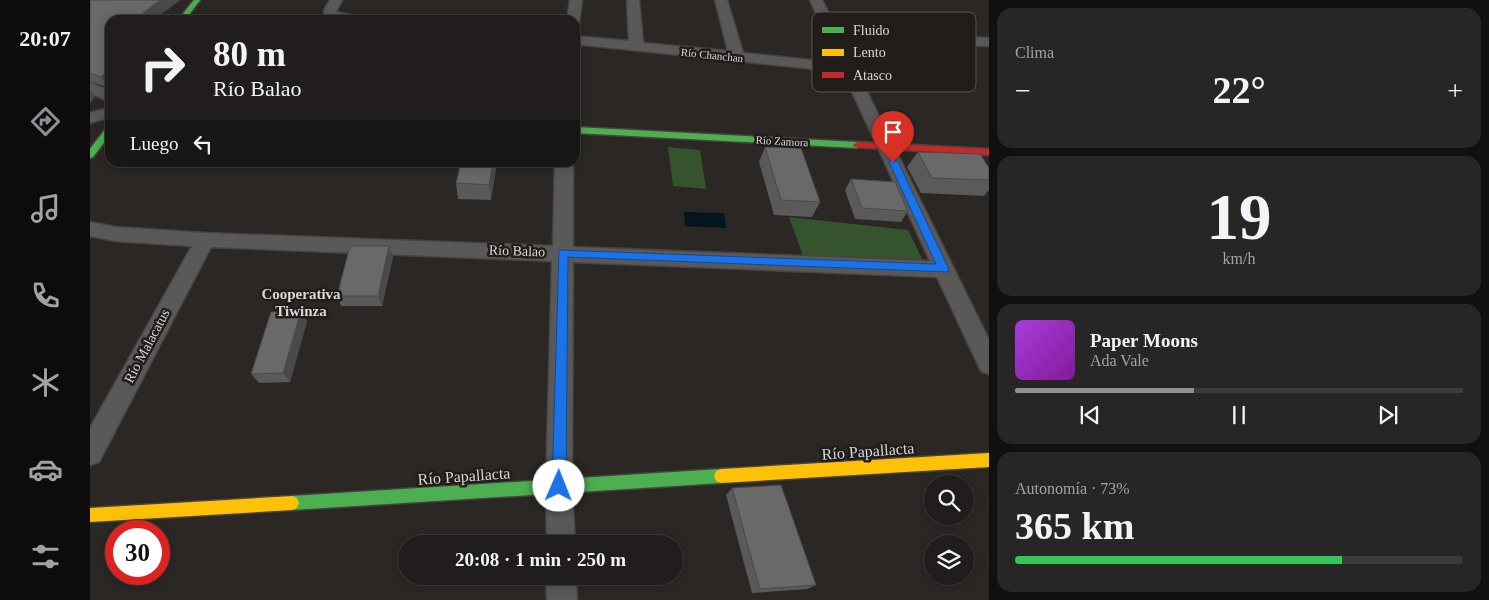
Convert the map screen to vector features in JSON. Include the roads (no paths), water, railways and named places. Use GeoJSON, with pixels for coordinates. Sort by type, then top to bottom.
{"type":"FeatureCollection","features":[{"type":"Feature","properties":{"kind":"street"},"geometry":{"type":"LineString","coordinates":[[185,15],[197,0]]}},
{"type":"Feature","properties":{"kind":"street"},"geometry":{"type":"LineString","coordinates":[[332,15],[330,10],[336,0]]}},
{"type":"Feature","properties":{"kind":"street"},"geometry":{"type":"LineString","coordinates":[[574,15],[576,0]]}},
{"type":"Feature","properties":{"kind":"street"},"geometry":{"type":"LineString","coordinates":[[633,0],[636,47]]}},
{"type":"Feature","properties":{"kind":"street"},"geometry":{"type":"LineString","coordinates":[[721,0],[737,58]]}},
{"type":"Feature","properties":{"kind":"street"},"geometry":{"type":"LineString","coordinates":[[816,0],[822,12]]}},
{"type":"Feature","properties":{"kind":"street","name":"Río Chanchan"},"geometry":{"type":"LineString","coordinates":[[580,41],[812,65]]}},
{"type":"Feature","properties":{"kind":"street"},"geometry":{"type":"LineString","coordinates":[[976,41],[989,42]]}},
{"type":"Feature","properties":{"kind":"street"},"geometry":{"type":"LineString","coordinates":[[90,87],[105,94]]}},
{"type":"Feature","properties":{"kind":"street"},"geometry":{"type":"LineString","coordinates":[[861,92],[989,364]]}},
{"type":"Feature","properties":{"kind":"street"},"geometry":{"type":"LineString","coordinates":[[90,132],[104,113]]}},
{"type":"Feature","properties":{"kind":"street","name":"Río Zamora"},"geometry":{"type":"LineString","coordinates":[[580,130],[881,137],[989,152]]}},
{"type":"Feature","properties":{"kind":"street"},"geometry":{"type":"LineString","coordinates":[[90,155],[105,136]]}},
{"type":"Feature","properties":{"kind":"street"},"geometry":{"type":"LineString","coordinates":[[561,535],[559,486],[564,167]]}},
{"type":"Feature","properties":{"kind":"street","name":"Río Balao"},"geometry":{"type":"LineString","coordinates":[[90,229],[115,234],[205,240],[944,269]]}},
{"type":"Feature","properties":{"kind":"street","name":"Río Malacatus"},"geometry":{"type":"LineString","coordinates":[[90,453],[205,240]]}},
{"type":"Feature","properties":{"kind":"street","name":"Río Papallacta"},"geometry":{"type":"LineString","coordinates":[[90,515],[989,460]]}},
{"type":"Feature","properties":{"kind":"street"},"geometry":{"type":"LineString","coordinates":[[561,585],[562,600]]}},
{"type":"Feature","properties":{"kind":"water"},"geometry":{"type":"Polygon","coordinates":[[[684,212],[724,213],[726,228],[685,226],[684,212]]]}},
{"type":"Feature","properties":{"kind":"district","name":"Cooperativa Tiwinza"},"geometry":{"type":"Point","coordinates":[301,302]}}]}
